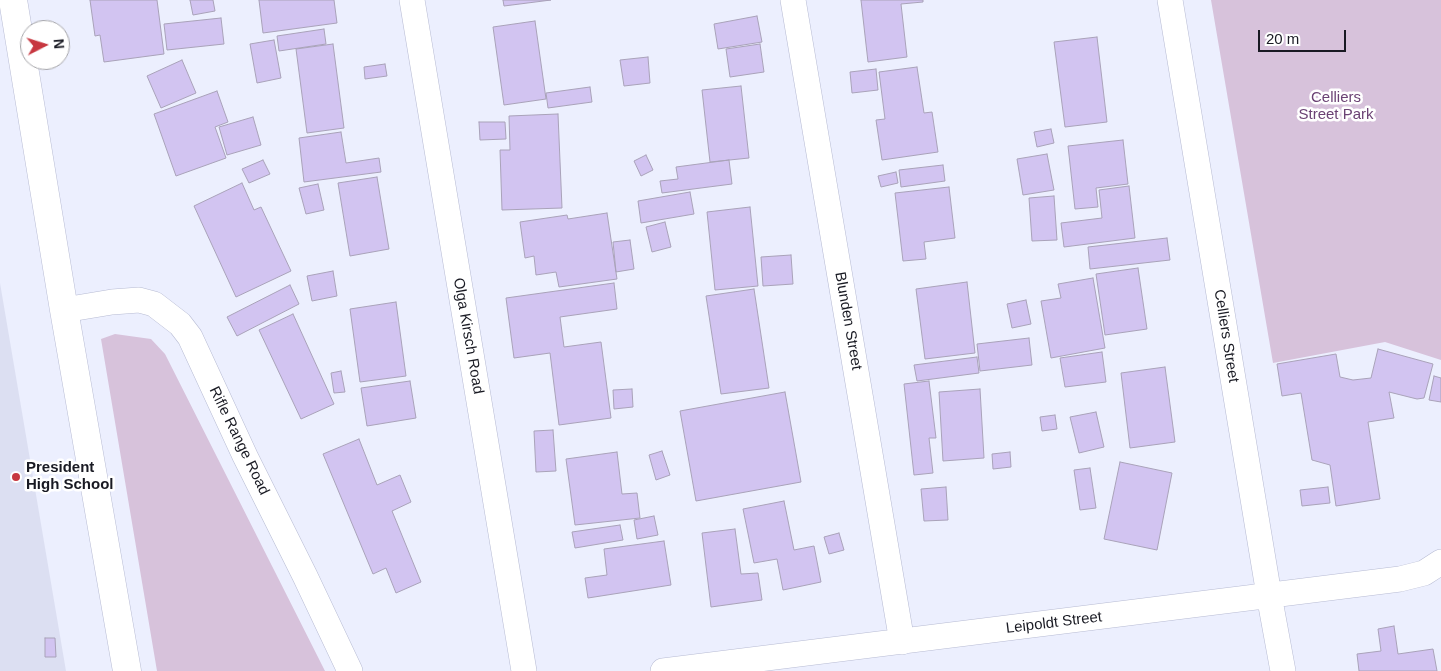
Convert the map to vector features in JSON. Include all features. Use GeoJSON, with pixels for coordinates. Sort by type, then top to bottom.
{"type":"FeatureCollection","features":[{"type":"Feature","properties":{"kind":"main road"},"geometry":{"type":"LineString","coordinates":[[13,0],[64,310],[127,671]]}},
{"type":"Feature","properties":{"kind":"street","name":"Olga Kirsch Road"},"geometry":{"type":"LineString","coordinates":[[412,0],[524,671]]}},
{"type":"Feature","properties":{"kind":"street","name":"Blunden Street"},"geometry":{"type":"LineString","coordinates":[[793,0],[902,642]]}},
{"type":"Feature","properties":{"kind":"street","name":"Celliers Street"},"geometry":{"type":"LineString","coordinates":[[1170,0],[1283,671]]}},
{"type":"Feature","properties":{"kind":"street","name":"Rifle Range Road"},"geometry":{"type":"LineString","coordinates":[[64,310],[112,302],[139,300],[154,304],[180,324],[190,337],[245,456],[350,671]]}},
{"type":"Feature","properties":{"kind":"street","name":"Leipoldt Street"},"geometry":{"type":"LineString","coordinates":[[663,671],[1400,580],[1424,572],[1441,562]]}},
{"type":"Feature","properties":{"kind":"shaded area","name":"President High School"},"geometry":{"type":"Polygon","coordinates":[[[0,283],[66,671],[0,671],[0,283]]]}},
{"type":"Feature","properties":{"kind":"green space","name":"Celliers Street Park"},"geometry":{"type":"Polygon","coordinates":[[[1211,0],[1441,0],[1441,360],[1385,342],[1273,363],[1211,0]]]}},
{"type":"Feature","properties":{"kind":"green space"},"geometry":{"type":"Polygon","coordinates":[[[115,334],[151,339],[165,354],[325,671],[157,671],[101,339],[115,334]]]}},
{"type":"Feature","properties":{"kind":"building"},"geometry":{"type":"Polygon","coordinates":[[[90,0],[157,0],[164,54],[104,62],[100,35],[95,36],[90,0]]]}},
{"type":"Feature","properties":{"kind":"building"},"geometry":{"type":"Polygon","coordinates":[[[190,0],[213,0],[215,11],[193,15],[190,0]]]}},
{"type":"Feature","properties":{"kind":"building"},"geometry":{"type":"Polygon","coordinates":[[[259,0],[334,0],[337,23],[263,33],[259,0]]]}},
{"type":"Feature","properties":{"kind":"building"},"geometry":{"type":"Polygon","coordinates":[[[503,0],[551,0],[504,6],[503,0]]]}},
{"type":"Feature","properties":{"kind":"building"},"geometry":{"type":"Polygon","coordinates":[[[861,0],[923,0],[923,2],[901,4],[907,57],[868,62],[861,0]]]}},
{"type":"Feature","properties":{"kind":"building"},"geometry":{"type":"Polygon","coordinates":[[[757,16],[762,42],[718,49],[714,24],[757,16]]]}},
{"type":"Feature","properties":{"kind":"building"},"geometry":{"type":"Polygon","coordinates":[[[221,18],[224,44],[167,50],[164,24],[221,18]]]}},
{"type":"Feature","properties":{"kind":"building"},"geometry":{"type":"Polygon","coordinates":[[[535,21],[546,99],[504,105],[493,27],[535,21]]]}},
{"type":"Feature","properties":{"kind":"building"},"geometry":{"type":"Polygon","coordinates":[[[324,29],[326,44],[279,51],[277,36],[324,29]]]}},
{"type":"Feature","properties":{"kind":"building"},"geometry":{"type":"Polygon","coordinates":[[[1097,37],[1107,122],[1065,127],[1054,42],[1097,37]]]}},
{"type":"Feature","properties":{"kind":"building"},"geometry":{"type":"Polygon","coordinates":[[[274,40],[281,78],[257,83],[250,44],[274,40]]]}},
{"type":"Feature","properties":{"kind":"building"},"geometry":{"type":"Polygon","coordinates":[[[333,44],[344,128],[307,133],[296,49],[333,44]]]}},
{"type":"Feature","properties":{"kind":"building"},"geometry":{"type":"Polygon","coordinates":[[[760,44],[764,72],[730,77],[726,49],[760,44]]]}},
{"type":"Feature","properties":{"kind":"building"},"geometry":{"type":"Polygon","coordinates":[[[648,57],[650,83],[624,86],[620,60],[648,57]]]}},
{"type":"Feature","properties":{"kind":"building"},"geometry":{"type":"Polygon","coordinates":[[[182,60],[196,93],[161,108],[147,76],[182,60]]]}},
{"type":"Feature","properties":{"kind":"building"},"geometry":{"type":"Polygon","coordinates":[[[385,64],[387,76],[365,79],[364,67],[385,64]]]}},
{"type":"Feature","properties":{"kind":"building"},"geometry":{"type":"Polygon","coordinates":[[[917,67],[924,113],[932,112],[938,152],[882,160],[876,120],[885,119],[879,72],[917,67]]]}},
{"type":"Feature","properties":{"kind":"building"},"geometry":{"type":"Polygon","coordinates":[[[876,69],[878,90],[852,93],[850,72],[876,69]]]}},
{"type":"Feature","properties":{"kind":"building"},"geometry":{"type":"Polygon","coordinates":[[[741,86],[749,158],[710,162],[702,90],[741,86]]]}},
{"type":"Feature","properties":{"kind":"building"},"geometry":{"type":"Polygon","coordinates":[[[590,87],[592,102],[548,108],[546,93],[590,87]]]}},
{"type":"Feature","properties":{"kind":"building"},"geometry":{"type":"Polygon","coordinates":[[[217,91],[228,122],[215,127],[226,158],[176,176],[154,114],[217,91]]]}},
{"type":"Feature","properties":{"kind":"building"},"geometry":{"type":"Polygon","coordinates":[[[558,114],[562,208],[502,210],[500,150],[510,150],[509,116],[558,114]]]}},
{"type":"Feature","properties":{"kind":"building"},"geometry":{"type":"Polygon","coordinates":[[[253,117],[261,145],[227,155],[219,127],[253,117]]]}},
{"type":"Feature","properties":{"kind":"building"},"geometry":{"type":"Polygon","coordinates":[[[479,122],[505,122],[506,139],[480,140],[479,122]]]}},
{"type":"Feature","properties":{"kind":"building"},"geometry":{"type":"Polygon","coordinates":[[[1051,129],[1054,143],[1037,147],[1034,132],[1051,129]]]}},
{"type":"Feature","properties":{"kind":"building"},"geometry":{"type":"Polygon","coordinates":[[[341,132],[346,163],[379,158],[381,172],[304,182],[299,138],[341,132]]]}},
{"type":"Feature","properties":{"kind":"building"},"geometry":{"type":"Polygon","coordinates":[[[1123,140],[1128,184],[1096,188],[1098,207],[1075,209],[1068,146],[1123,140]]]}},
{"type":"Feature","properties":{"kind":"building"},"geometry":{"type":"Polygon","coordinates":[[[1047,154],[1054,190],[1023,195],[1017,159],[1047,154]]]}},
{"type":"Feature","properties":{"kind":"building"},"geometry":{"type":"Polygon","coordinates":[[[646,155],[653,170],[641,176],[634,161],[646,155]]]}},
{"type":"Feature","properties":{"kind":"building"},"geometry":{"type":"Polygon","coordinates":[[[263,160],[270,174],[249,183],[242,169],[263,160]]]}},
{"type":"Feature","properties":{"kind":"building"},"geometry":{"type":"Polygon","coordinates":[[[729,160],[732,184],[662,193],[660,181],[678,179],[676,167],[729,160]]]}},
{"type":"Feature","properties":{"kind":"building"},"geometry":{"type":"Polygon","coordinates":[[[943,165],[945,181],[901,187],[899,170],[943,165]]]}},
{"type":"Feature","properties":{"kind":"building"},"geometry":{"type":"Polygon","coordinates":[[[896,172],[898,183],[881,187],[878,176],[896,172]]]}},
{"type":"Feature","properties":{"kind":"building"},"geometry":{"type":"Polygon","coordinates":[[[377,177],[389,249],[350,256],[338,183],[377,177]]]}},
{"type":"Feature","properties":{"kind":"building"},"geometry":{"type":"Polygon","coordinates":[[[242,183],[254,210],[261,207],[291,271],[236,297],[194,206],[242,183]]]}},
{"type":"Feature","properties":{"kind":"building"},"geometry":{"type":"Polygon","coordinates":[[[318,184],[324,210],[306,214],[299,188],[318,184]]]}},
{"type":"Feature","properties":{"kind":"building"},"geometry":{"type":"Polygon","coordinates":[[[1129,186],[1135,238],[1064,247],[1061,223],[1102,218],[1099,190],[1129,186]]]}},
{"type":"Feature","properties":{"kind":"building"},"geometry":{"type":"Polygon","coordinates":[[[949,187],[955,238],[924,242],[926,259],[903,261],[895,193],[949,187]]]}},
{"type":"Feature","properties":{"kind":"building"},"geometry":{"type":"Polygon","coordinates":[[[690,192],[694,214],[641,223],[638,201],[690,192]]]}},
{"type":"Feature","properties":{"kind":"building"},"geometry":{"type":"Polygon","coordinates":[[[1054,196],[1057,240],[1032,241],[1029,198],[1054,196]]]}},
{"type":"Feature","properties":{"kind":"building"},"geometry":{"type":"Polygon","coordinates":[[[750,207],[758,286],[715,290],[707,212],[750,207]]]}},
{"type":"Feature","properties":{"kind":"building"},"geometry":{"type":"Polygon","coordinates":[[[607,213],[617,279],[559,287],[556,272],[536,275],[534,256],[525,258],[520,222],[567,215],[568,219],[607,213]]]}},
{"type":"Feature","properties":{"kind":"building"},"geometry":{"type":"Polygon","coordinates":[[[665,222],[671,247],[652,252],[646,227],[665,222]]]}},
{"type":"Feature","properties":{"kind":"building"},"geometry":{"type":"Polygon","coordinates":[[[1167,238],[1170,260],[1090,269],[1088,247],[1167,238]]]}},
{"type":"Feature","properties":{"kind":"building"},"geometry":{"type":"Polygon","coordinates":[[[630,240],[634,269],[616,272],[613,242],[630,240]]]}},
{"type":"Feature","properties":{"kind":"building"},"geometry":{"type":"Polygon","coordinates":[[[791,255],[793,284],[763,286],[761,257],[791,255]]]}},
{"type":"Feature","properties":{"kind":"building"},"geometry":{"type":"Polygon","coordinates":[[[1138,268],[1147,329],[1105,335],[1096,274],[1138,268]]]}},
{"type":"Feature","properties":{"kind":"building"},"geometry":{"type":"Polygon","coordinates":[[[333,271],[337,296],[312,301],[307,276],[333,271]]]}},
{"type":"Feature","properties":{"kind":"building"},"geometry":{"type":"Polygon","coordinates":[[[1093,278],[1105,348],[1051,358],[1041,301],[1061,298],[1058,284],[1093,278]]]}},
{"type":"Feature","properties":{"kind":"building"},"geometry":{"type":"Polygon","coordinates":[[[967,282],[975,353],[925,359],[916,289],[967,282]]]}},
{"type":"Feature","properties":{"kind":"building"},"geometry":{"type":"Polygon","coordinates":[[[614,283],[617,309],[560,317],[564,347],[601,342],[611,418],[559,425],[550,353],[514,358],[506,298],[614,283]]]}},
{"type":"Feature","properties":{"kind":"building"},"geometry":{"type":"Polygon","coordinates":[[[290,285],[299,304],[237,336],[227,317],[290,285]]]}},
{"type":"Feature","properties":{"kind":"building"},"geometry":{"type":"Polygon","coordinates":[[[754,289],[769,388],[721,394],[706,296],[754,289]]]}},
{"type":"Feature","properties":{"kind":"building"},"geometry":{"type":"Polygon","coordinates":[[[1026,300],[1031,324],[1012,328],[1007,304],[1026,300]]]}},
{"type":"Feature","properties":{"kind":"building"},"geometry":{"type":"Polygon","coordinates":[[[396,302],[406,376],[360,382],[350,309],[396,302]]]}},
{"type":"Feature","properties":{"kind":"building"},"geometry":{"type":"Polygon","coordinates":[[[293,314],[334,404],[301,419],[259,330],[293,314]]]}},
{"type":"Feature","properties":{"kind":"building"},"geometry":{"type":"Polygon","coordinates":[[[1029,338],[1032,365],[980,371],[977,344],[1029,338]]]}},
{"type":"Feature","properties":{"kind":"building"},"geometry":{"type":"Polygon","coordinates":[[[1378,349],[1433,364],[1424,398],[1417,399],[1389,392],[1394,418],[1368,422],[1380,499],[1336,506],[1330,465],[1312,460],[1301,393],[1282,396],[1277,364],[1336,354],[1340,377],[1353,380],[1371,378],[1378,349]]]}},
{"type":"Feature","properties":{"kind":"building"},"geometry":{"type":"Polygon","coordinates":[[[1102,352],[1106,382],[1065,387],[1060,358],[1102,352]]]}},
{"type":"Feature","properties":{"kind":"building"},"geometry":{"type":"Polygon","coordinates":[[[977,357],[979,373],[917,381],[914,365],[977,357]]]}},
{"type":"Feature","properties":{"kind":"building"},"geometry":{"type":"Polygon","coordinates":[[[1165,367],[1175,442],[1130,448],[1121,373],[1165,367]]]}},
{"type":"Feature","properties":{"kind":"building"},"geometry":{"type":"Polygon","coordinates":[[[341,371],[345,392],[334,393],[331,373],[341,371]]]}},
{"type":"Feature","properties":{"kind":"building"},"geometry":{"type":"Polygon","coordinates":[[[1434,376],[1441,378],[1441,402],[1429,400],[1434,376]]]}},
{"type":"Feature","properties":{"kind":"building"},"geometry":{"type":"Polygon","coordinates":[[[410,381],[416,418],[367,426],[361,388],[410,381]]]}},
{"type":"Feature","properties":{"kind":"building"},"geometry":{"type":"Polygon","coordinates":[[[929,381],[936,438],[929,438],[933,473],[914,475],[904,384],[929,381]]]}},
{"type":"Feature","properties":{"kind":"building"},"geometry":{"type":"Polygon","coordinates":[[[632,389],[633,407],[614,409],[613,390],[632,389]]]}},
{"type":"Feature","properties":{"kind":"building"},"geometry":{"type":"Polygon","coordinates":[[[980,389],[984,458],[943,461],[939,392],[980,389]]]}},
{"type":"Feature","properties":{"kind":"building"},"geometry":{"type":"Polygon","coordinates":[[[785,392],[801,482],[696,501],[680,411],[785,392]]]}},
{"type":"Feature","properties":{"kind":"building"},"geometry":{"type":"Polygon","coordinates":[[[1096,412],[1104,447],[1079,453],[1070,417],[1096,412]]]}},
{"type":"Feature","properties":{"kind":"building"},"geometry":{"type":"Polygon","coordinates":[[[1055,415],[1057,429],[1042,431],[1040,417],[1055,415]]]}},
{"type":"Feature","properties":{"kind":"building"},"geometry":{"type":"Polygon","coordinates":[[[553,430],[556,471],[536,472],[534,431],[553,430]]]}},
{"type":"Feature","properties":{"kind":"building"},"geometry":{"type":"Polygon","coordinates":[[[359,439],[377,485],[400,475],[411,502],[392,511],[421,582],[396,593],[386,568],[373,574],[323,454],[359,439]]]}},
{"type":"Feature","properties":{"kind":"building"},"geometry":{"type":"Polygon","coordinates":[[[662,451],[670,475],[656,480],[649,455],[662,451]]]}},
{"type":"Feature","properties":{"kind":"building"},"geometry":{"type":"Polygon","coordinates":[[[617,452],[622,494],[637,493],[640,518],[575,525],[566,459],[617,452]]]}},
{"type":"Feature","properties":{"kind":"building"},"geometry":{"type":"Polygon","coordinates":[[[1010,452],[1011,467],[993,469],[992,454],[1010,452]]]}},
{"type":"Feature","properties":{"kind":"building"},"geometry":{"type":"Polygon","coordinates":[[[1120,462],[1172,473],[1157,550],[1104,539],[1120,462]]]}},
{"type":"Feature","properties":{"kind":"building"},"geometry":{"type":"Polygon","coordinates":[[[1090,468],[1096,508],[1080,510],[1074,470],[1090,468]]]}},
{"type":"Feature","properties":{"kind":"building"},"geometry":{"type":"Polygon","coordinates":[[[946,487],[948,520],[924,521],[921,489],[946,487]]]}},
{"type":"Feature","properties":{"kind":"building"},"geometry":{"type":"Polygon","coordinates":[[[1328,487],[1330,503],[1302,506],[1300,490],[1328,487]]]}},
{"type":"Feature","properties":{"kind":"building"},"geometry":{"type":"Polygon","coordinates":[[[784,501],[794,550],[814,546],[821,582],[783,590],[777,559],[754,563],[743,509],[784,501]]]}},
{"type":"Feature","properties":{"kind":"building"},"geometry":{"type":"Polygon","coordinates":[[[654,516],[658,535],[637,539],[634,520],[654,516]]]}},
{"type":"Feature","properties":{"kind":"building"},"geometry":{"type":"Polygon","coordinates":[[[620,525],[623,540],[575,548],[572,532],[620,525]]]}},
{"type":"Feature","properties":{"kind":"building"},"geometry":{"type":"Polygon","coordinates":[[[735,529],[741,574],[758,573],[762,600],[711,607],[702,533],[735,529]]]}},
{"type":"Feature","properties":{"kind":"building"},"geometry":{"type":"Polygon","coordinates":[[[839,533],[844,550],[829,554],[824,537],[839,533]]]}},
{"type":"Feature","properties":{"kind":"building"},"geometry":{"type":"Polygon","coordinates":[[[664,541],[671,585],[588,598],[585,578],[607,575],[604,549],[664,541]]]}},
{"type":"Feature","properties":{"kind":"building"},"geometry":{"type":"Polygon","coordinates":[[[1394,626],[1398,654],[1433,649],[1437,671],[1359,671],[1357,654],[1381,651],[1378,629],[1394,626]]]}},
{"type":"Feature","properties":{"kind":"building"},"geometry":{"type":"Polygon","coordinates":[[[45,638],[55,638],[56,657],[45,657],[45,638]]]}},
{"type":"Feature","properties":{"kind":"place","name":"President High School"},"geometry":{"type":"Point","coordinates":[16,477]}}]}
